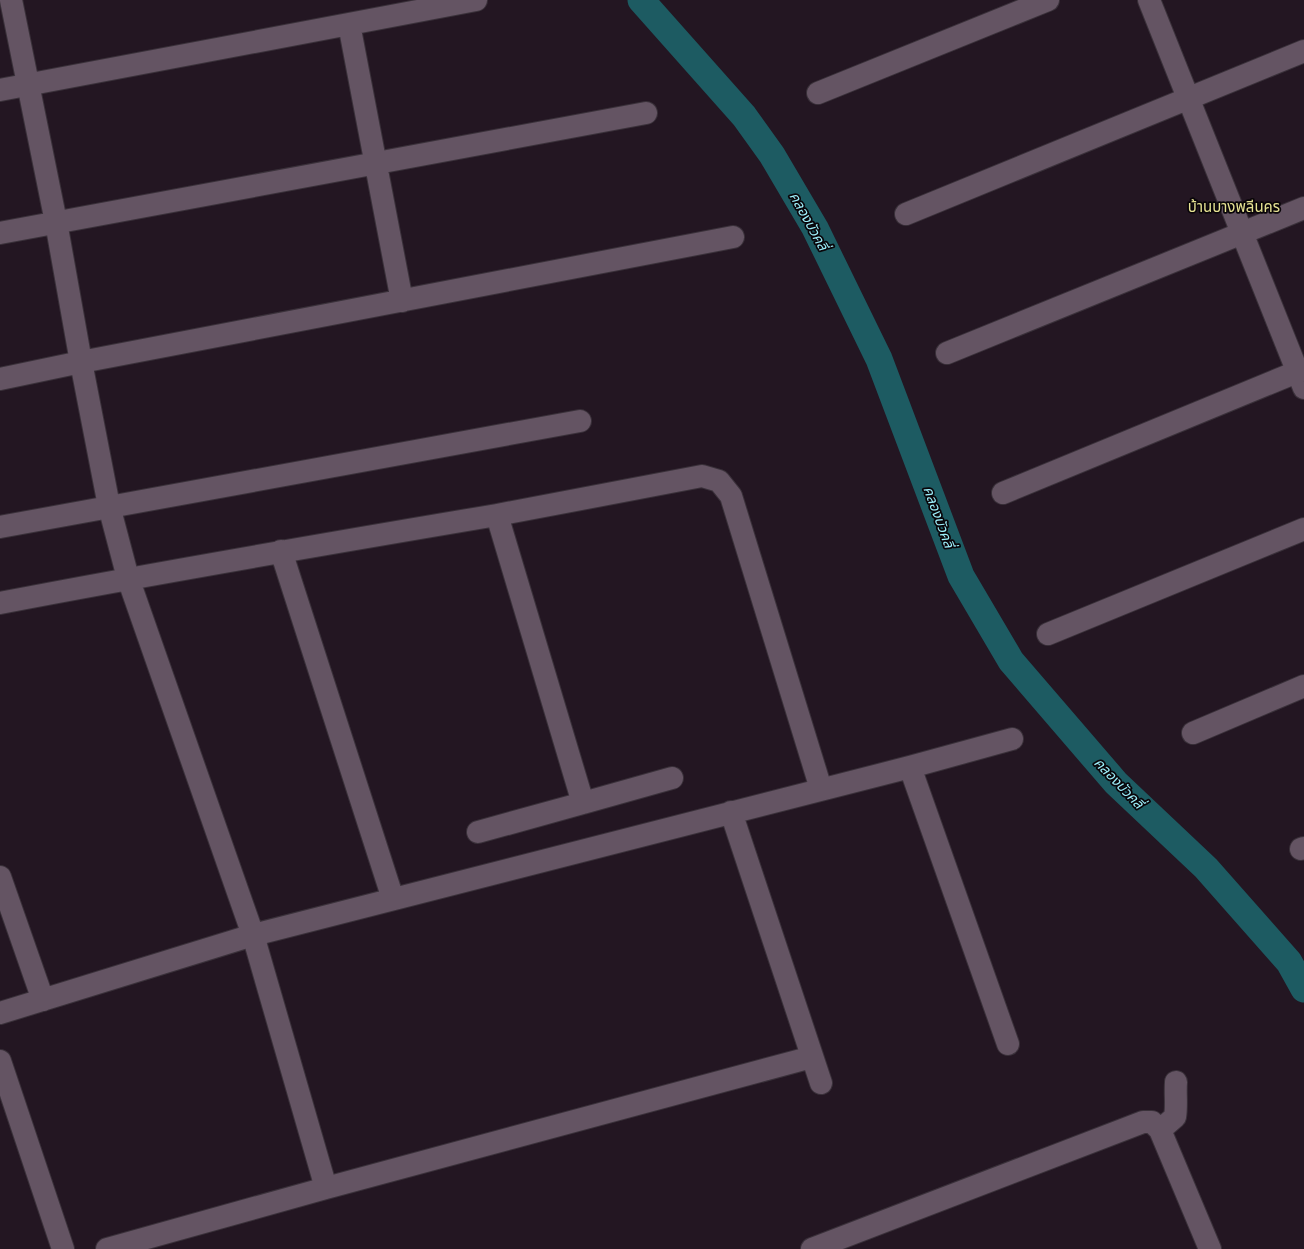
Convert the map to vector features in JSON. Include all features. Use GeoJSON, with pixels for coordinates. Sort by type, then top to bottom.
{"type":"FeatureCollection","features":[{"type":"Feature","properties":{"kind":"street"},"geometry":{"type":"LineString","coordinates":[[11,0],[56,222],[109,506],[128,578],[253,935],[326,1188]]}},
{"type":"Feature","properties":{"kind":"street"},"geometry":{"type":"LineString","coordinates":[[0,90],[476,0]]}},
{"type":"Feature","properties":{"kind":"street"},"geometry":{"type":"LineString","coordinates":[[818,93],[1048,0]]}},
{"type":"Feature","properties":{"kind":"street"},"geometry":{"type":"LineString","coordinates":[[1003,493],[1302,376],[1242,233],[1149,0]]}},
{"type":"Feature","properties":{"kind":"street"},"geometry":{"type":"LineString","coordinates":[[349,24],[402,301]]}},
{"type":"Feature","properties":{"kind":"street"},"geometry":{"type":"LineString","coordinates":[[906,214],[1304,50]]}},
{"type":"Feature","properties":{"kind":"street"},"geometry":{"type":"LineString","coordinates":[[0,233],[646,113]]}},
{"type":"Feature","properties":{"kind":"street"},"geometry":{"type":"LineString","coordinates":[[947,353],[1304,208]]}},
{"type":"Feature","properties":{"kind":"street"},"geometry":{"type":"LineString","coordinates":[[0,379],[81,362],[733,237]]}},
{"type":"Feature","properties":{"kind":"street"},"geometry":{"type":"LineString","coordinates":[[0,527],[580,421]]}},
{"type":"Feature","properties":{"kind":"street"},"geometry":{"type":"LineString","coordinates":[[0,604],[128,578],[497,515],[702,476],[718,481],[731,496],[821,789]]}},
{"type":"Feature","properties":{"kind":"street"},"geometry":{"type":"LineString","coordinates":[[497,515],[583,803]]}},
{"type":"Feature","properties":{"kind":"street"},"geometry":{"type":"LineString","coordinates":[[1048,634],[1304,529]]}},
{"type":"Feature","properties":{"kind":"street"},"geometry":{"type":"LineString","coordinates":[[281,551],[393,899]]}},
{"type":"Feature","properties":{"kind":"street"},"geometry":{"type":"LineString","coordinates":[[1193,734],[1304,686]]}},
{"type":"Feature","properties":{"kind":"street"},"geometry":{"type":"LineString","coordinates":[[0,1013],[253,935],[910,767],[1012,739]]}},
{"type":"Feature","properties":{"kind":"street"},"geometry":{"type":"LineString","coordinates":[[910,767],[1008,1044]]}},
{"type":"Feature","properties":{"kind":"street"},"geometry":{"type":"LineString","coordinates":[[478,832],[672,778]]}},
{"type":"Feature","properties":{"kind":"street"},"geometry":{"type":"LineString","coordinates":[[731,812],[821,1083]]}},
{"type":"Feature","properties":{"kind":"street"},"geometry":{"type":"LineString","coordinates":[[0,877],[43,1000]]}},
{"type":"Feature","properties":{"kind":"street"},"geometry":{"type":"LineString","coordinates":[[107,1249],[326,1188],[812,1057]]}},
{"type":"Feature","properties":{"kind":"street"},"geometry":{"type":"LineString","coordinates":[[0,1061],[63,1249]]}},
{"type":"Feature","properties":{"kind":"street"},"geometry":{"type":"LineString","coordinates":[[1160,1130],[1175,1117],[1176,1082]]}},
{"type":"Feature","properties":{"kind":"street"},"geometry":{"type":"LineString","coordinates":[[812,1249],[1143,1122],[1152,1122],[1160,1130],[1210,1249]]}},
{"type":"Feature","properties":{"kind":"waterway","name":"คลองบัวคลี่"},"geometry":{"type":"LineString","coordinates":[[641,0],[744,116],[772,155],[815,228],[879,359],[961,576],[1011,661],[1116,783],[1206,868],[1289,962],[1304,989]]}},
{"type":"Feature","properties":{"kind":"district","name":"บ้านบางพลีนคร"},"geometry":{"type":"Point","coordinates":[1234,206]}}]}
